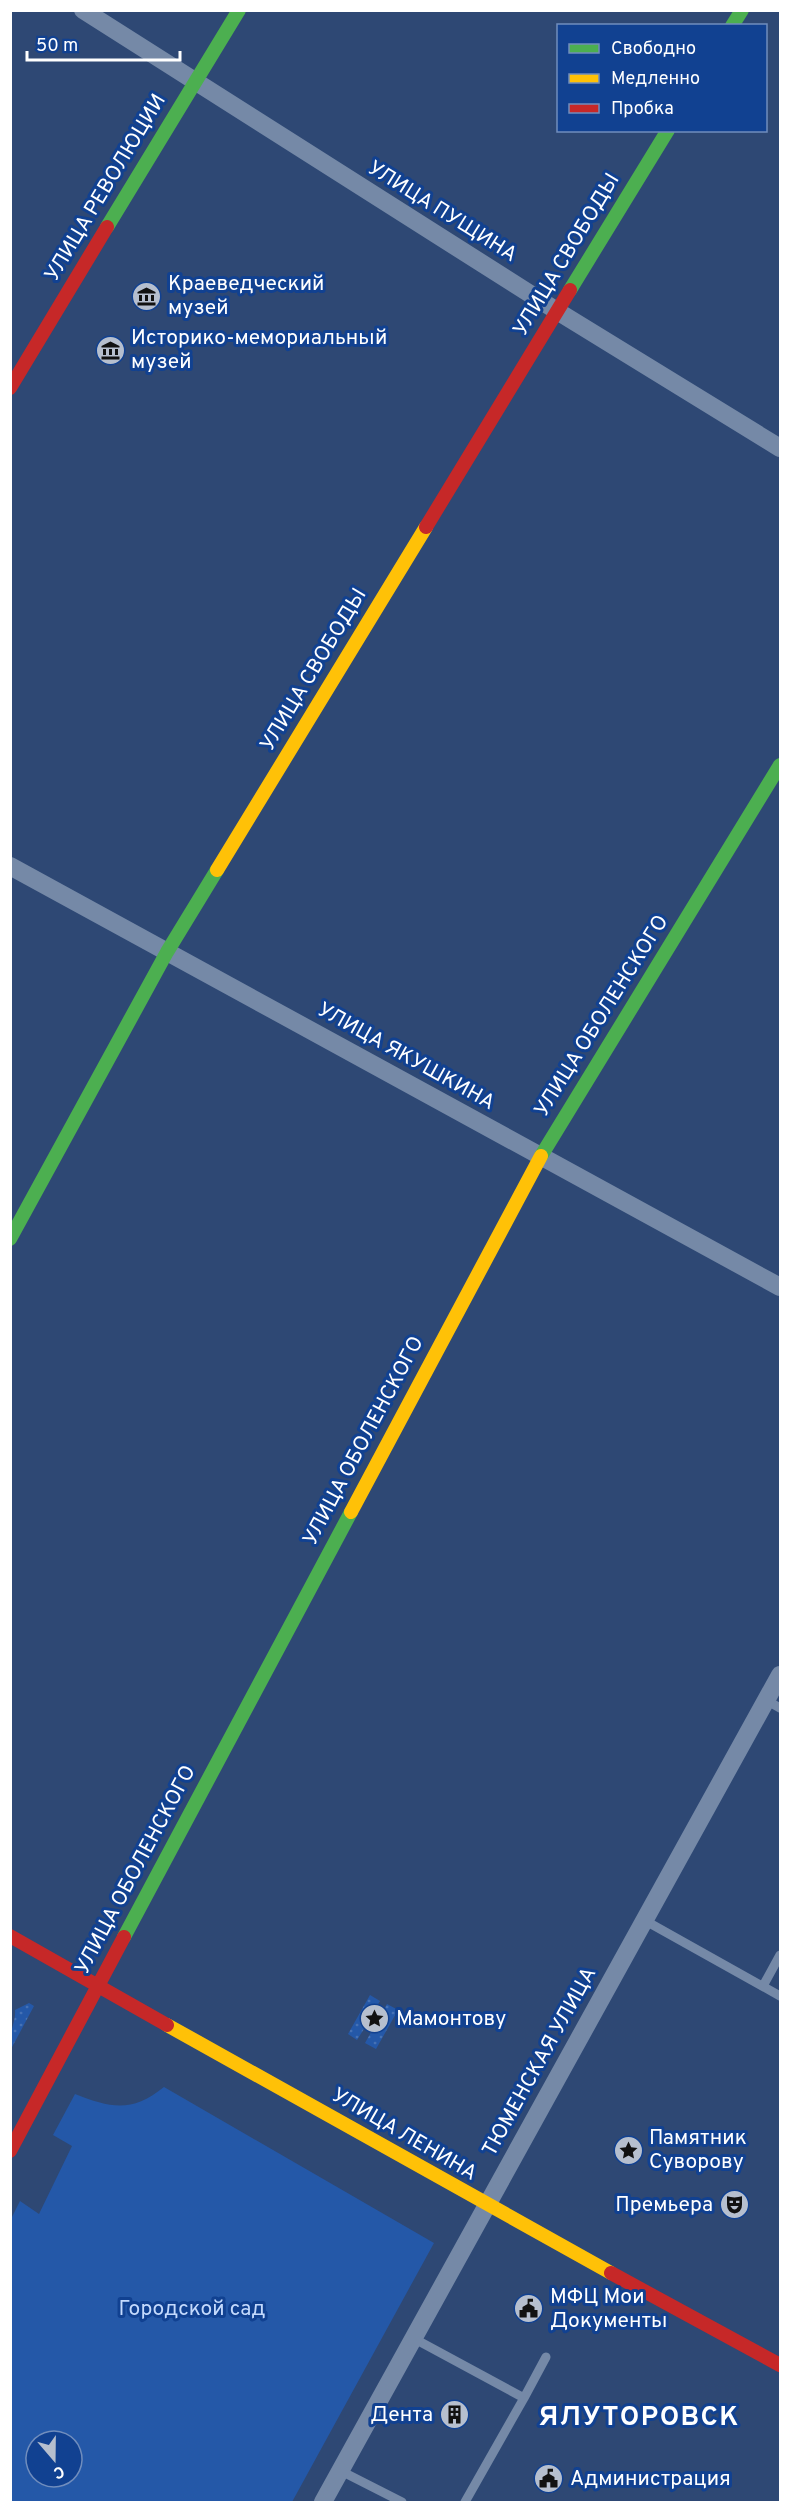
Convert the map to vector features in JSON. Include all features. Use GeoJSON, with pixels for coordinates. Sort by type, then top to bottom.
{"type":"FeatureCollection","features":[{"type":"Feature","properties":{"kind":"street","name":"УЛИЦА ПУЩИНА"},"geometry":{"type":"LineString","coordinates":[[83,10],[194,83],[780,448]]}},
{"type":"Feature","properties":{"kind":"street","name":"УЛИЦА РЕВОЛЮЦИИ"},"geometry":{"type":"LineString","coordinates":[[10,388],[238,10]]}},
{"type":"Feature","properties":{"kind":"street"},"geometry":{"type":"LineString","coordinates":[[733,24],[742,10]]}},
{"type":"Feature","properties":{"kind":"street","name":"УЛИЦА СВОБОДЫ"},"geometry":{"type":"LineString","coordinates":[[10,1239],[167,952],[667,132]]}},
{"type":"Feature","properties":{"kind":"street","name":"УЛИЦА ОБОЛЕНСКОГО"},"geometry":{"type":"LineString","coordinates":[[10,2151],[541,1156],[780,765]]}},
{"type":"Feature","properties":{"kind":"street","name":"УЛИЦА ЯКУШКИНА"},"geometry":{"type":"LineString","coordinates":[[10,866],[780,1287]]}},
{"type":"Feature","properties":{"kind":"street","name":"ТЮМЕНСКАЯ УЛИЦА"},"geometry":{"type":"LineString","coordinates":[[323,2502],[645,1920],[773,1704],[780,1675]]}},
{"type":"Feature","properties":{"kind":"street","name":"УЛИЦА ЛЕНИНА"},"geometry":{"type":"LineString","coordinates":[[10,1936],[486,2205],[780,2365]]}},
{"type":"Feature","properties":{"kind":"lane"},"geometry":{"type":"LineString","coordinates":[[645,1920],[780,1996]]}},
{"type":"Feature","properties":{"kind":"lane"},"geometry":{"type":"LineString","coordinates":[[763,1986],[780,1955]]}},
{"type":"Feature","properties":{"kind":"lane"},"geometry":{"type":"LineString","coordinates":[[413,2338],[524,2398]]}},
{"type":"Feature","properties":{"kind":"lane"},"geometry":{"type":"LineString","coordinates":[[465,2502],[546,2357]]}},
{"type":"Feature","properties":{"kind":"lane"},"geometry":{"type":"LineString","coordinates":[[341,2470],[402,2502]]}},
{"type":"Feature","properties":{"kind":"green space"},"geometry":{"type":"Polygon","coordinates":[[[370,1995],[380,2001],[375,2009],[371,2007],[363,2021],[367,2024],[357,2040],[348,2034],[370,1995]]]}},
{"type":"Feature","properties":{"kind":"green space"},"geometry":{"type":"Polygon","coordinates":[[[29,2003],[34,2006],[11,2049],[10,2038],[15,2010],[29,2003]]]}},
{"type":"Feature","properties":{"kind":"green space"},"geometry":{"type":"Polygon","coordinates":[[[387,2004],[398,2010],[376,2049],[365,2043],[374,2027],[379,2029],[386,2016],[382,2013],[387,2004]]]}},
{"type":"Feature","properties":{"kind":"green space","name":"Городской сад"},"geometry":{"type":"Polygon","coordinates":[[[164,2087],[434,2243],[292,2502],[11,2502],[11,2219],[20,2201],[39,2214],[72,2146],[53,2135],[75,2094],[111,2105],[121,2106],[142,2101],[164,2087]]]}},
{"type":"Feature","properties":{"kind":"traffic: fast"},"geometry":{"type":"LineString","coordinates":[[107,227],[239,10]]}},
{"type":"Feature","properties":{"kind":"traffic: fast"},"geometry":{"type":"LineString","coordinates":[[733,24],[742,10]]}},
{"type":"Feature","properties":{"kind":"traffic: fast"},"geometry":{"type":"LineString","coordinates":[[570,290],[667,132]]}},
{"type":"Feature","properties":{"kind":"traffic: fast"},"geometry":{"type":"LineString","coordinates":[[541,1156],[780,765]]}},
{"type":"Feature","properties":{"kind":"traffic: fast"},"geometry":{"type":"LineString","coordinates":[[10,1239],[167,952],[217,870]]}},
{"type":"Feature","properties":{"kind":"traffic: fast"},"geometry":{"type":"LineString","coordinates":[[124,1937],[351,1512]]}},
{"type":"Feature","properties":{"kind":"traffic: slow"},"geometry":{"type":"LineString","coordinates":[[217,870],[426,527]]}},
{"type":"Feature","properties":{"kind":"traffic: slow"},"geometry":{"type":"LineString","coordinates":[[351,1512],[541,1156]]}},
{"type":"Feature","properties":{"kind":"traffic: slow"},"geometry":{"type":"LineString","coordinates":[[167,2025],[611,2273]]}},
{"type":"Feature","properties":{"kind":"traffic: jam"},"geometry":{"type":"LineString","coordinates":[[10,388],[107,227]]}},
{"type":"Feature","properties":{"kind":"traffic: jam"},"geometry":{"type":"LineString","coordinates":[[426,527],[570,290]]}},
{"type":"Feature","properties":{"kind":"traffic: jam"},"geometry":{"type":"LineString","coordinates":[[10,1936],[167,2025]]}},
{"type":"Feature","properties":{"kind":"traffic: jam"},"geometry":{"type":"LineString","coordinates":[[10,2151],[124,1937]]}},
{"type":"Feature","properties":{"kind":"traffic: jam"},"geometry":{"type":"LineString","coordinates":[[611,2273],[780,2365]]}},
{"type":"Feature","properties":{"kind":"place","name":"Краеведческий музей"},"geometry":{"type":"Point","coordinates":[147,296]}},
{"type":"Feature","properties":{"kind":"place","name":"Историко-мемориальный музей"},"geometry":{"type":"Point","coordinates":[110,350]}},
{"type":"Feature","properties":{"kind":"place","name":"Мамонтову"},"geometry":{"type":"Point","coordinates":[375,2019]}},
{"type":"Feature","properties":{"kind":"place","name":"Памятник Суворову"},"geometry":{"type":"Point","coordinates":[628,2150]}},
{"type":"Feature","properties":{"kind":"place","name":"Премьера"},"geometry":{"type":"Point","coordinates":[734,2205]}},
{"type":"Feature","properties":{"kind":"place","name":"МФЦ Мои Документы"},"geometry":{"type":"Point","coordinates":[529,2309]}},
{"type":"Feature","properties":{"kind":"place","name":"Дента"},"geometry":{"type":"Point","coordinates":[454,2415]}},
{"type":"Feature","properties":{"kind":"place","name":"Администрация"},"geometry":{"type":"Point","coordinates":[549,2479]}},
{"type":"Feature","properties":{"kind":"district","name":"ЯЛУТОРОВСК"},"geometry":{"type":"Point","coordinates":[639,2418]}}]}
